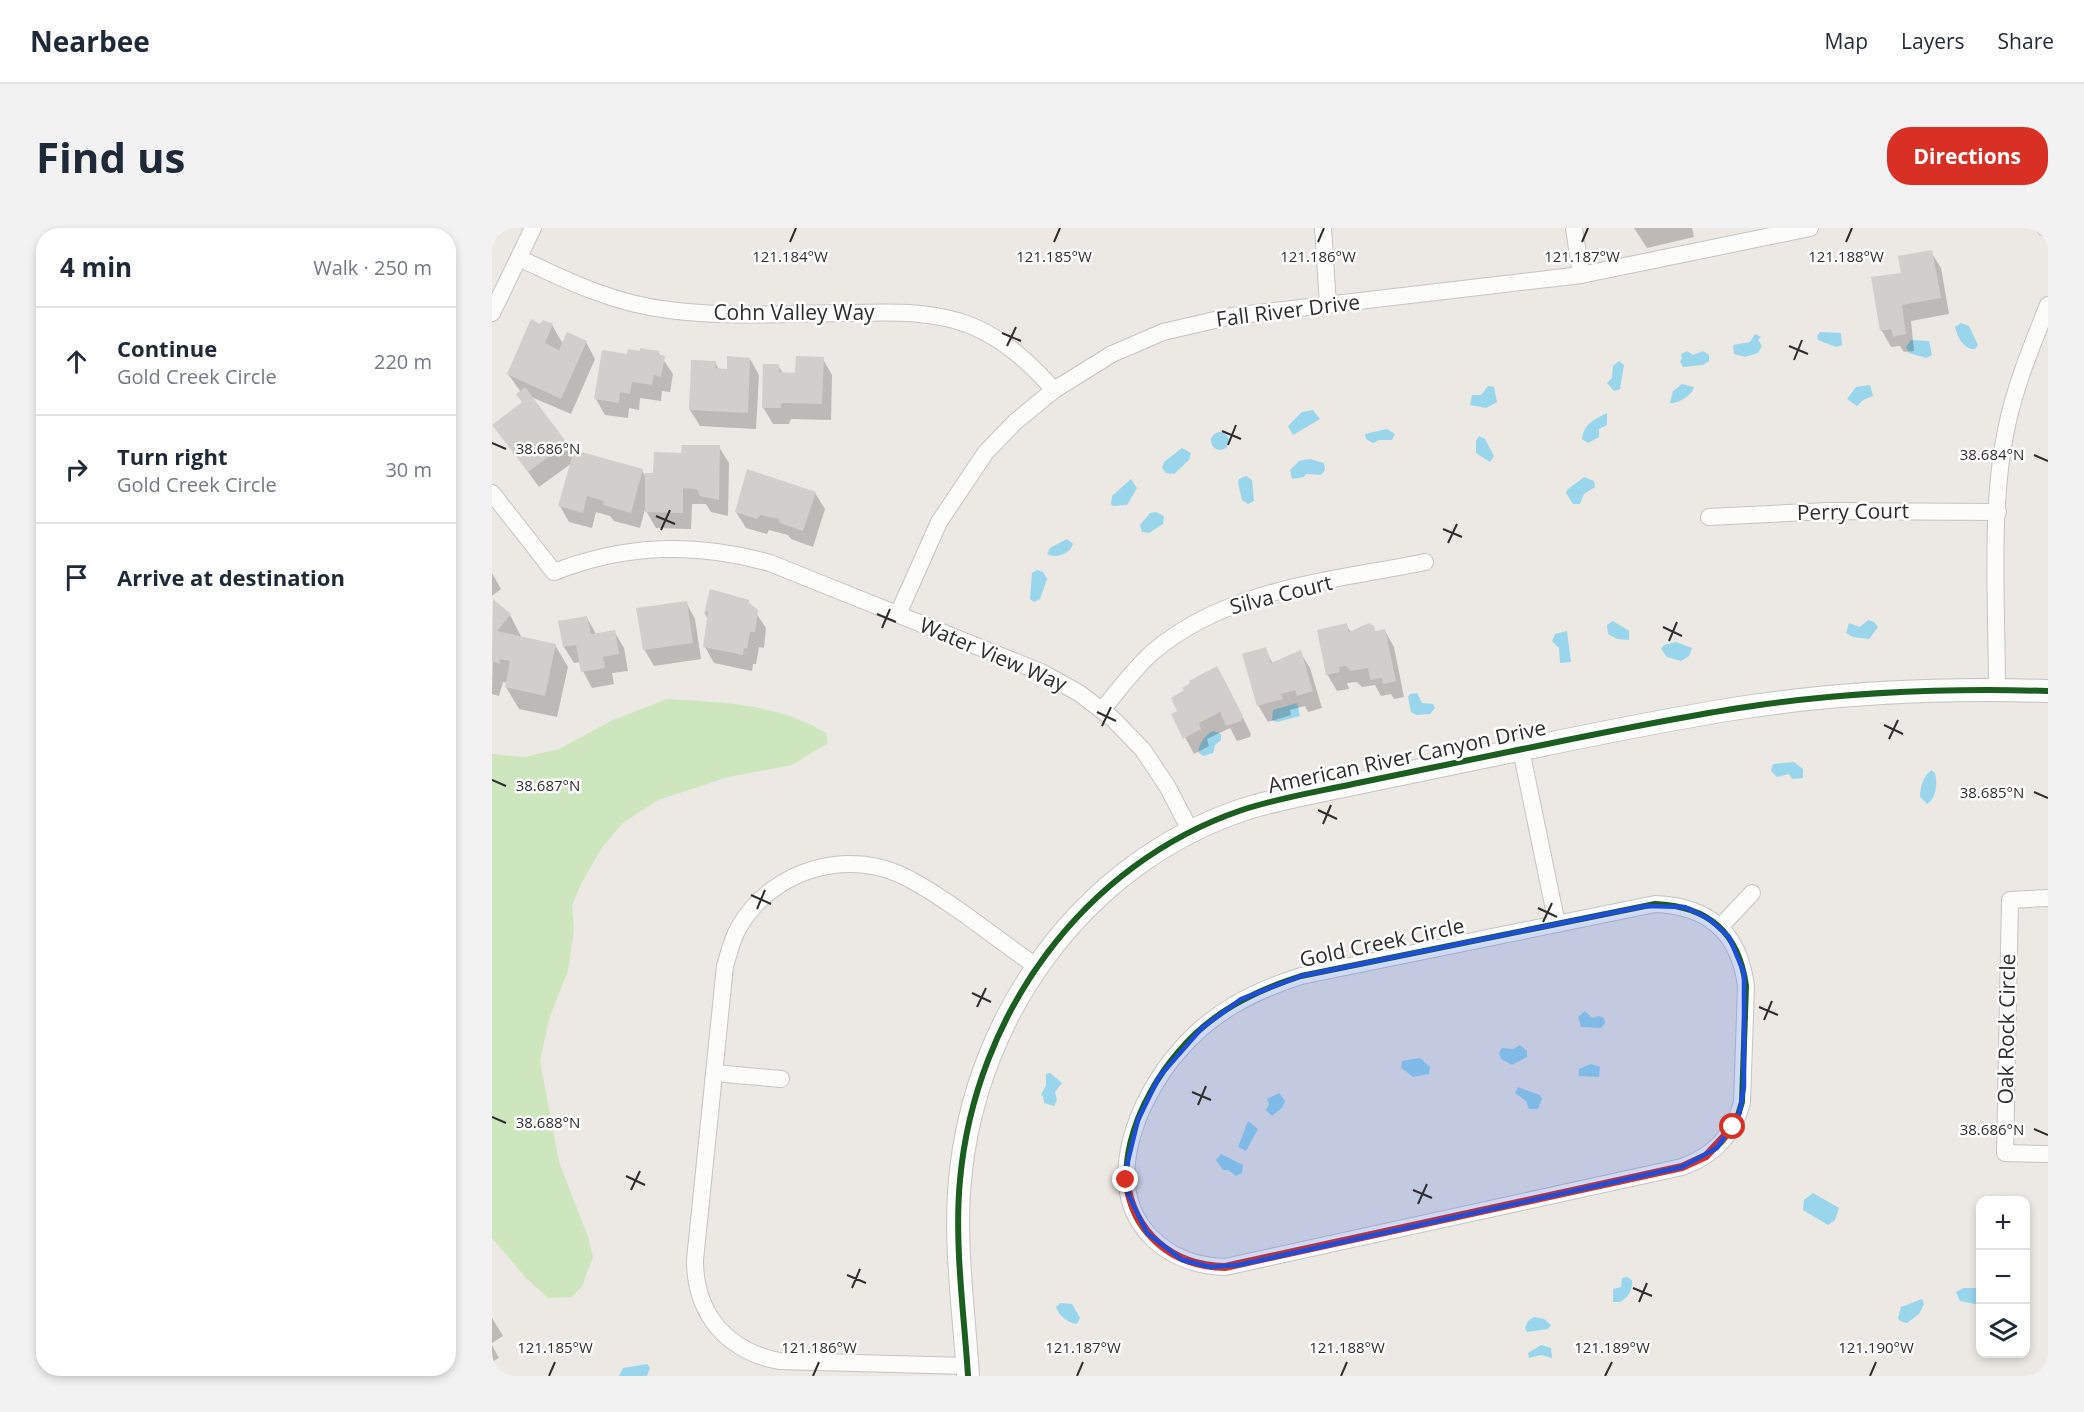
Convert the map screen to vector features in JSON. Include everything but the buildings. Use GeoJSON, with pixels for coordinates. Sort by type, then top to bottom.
{"type":"FeatureCollection","features":[{"type":"Feature","properties":{"kind":"main road","name":"American River Canyon Drive"},"geometry":{"type":"LineString","coordinates":[[968,1371],[960,1184],[965,1140],[974,1096],[988,1054],[1014,1001],[1036,966],[1086,908],[1119,878],[1155,853],[1191,832],[1241,811],[1283,798],[1748,706],[1848,695],[1997,689],[2048,691]]}},
{"type":"Feature","properties":{"kind":"street"},"geometry":{"type":"LineString","coordinates":[[492,314],[533,228]]}},
{"type":"Feature","properties":{"kind":"street"},"geometry":{"type":"LineString","coordinates":[[1323,228],[1328,305]]}},
{"type":"Feature","properties":{"kind":"street"},"geometry":{"type":"LineString","coordinates":[[1574,228],[1581,275]]}},
{"type":"Feature","properties":{"kind":"street","name":"Fall River Drive"},"geometry":{"type":"LineString","coordinates":[[898,614],[926,547],[961,486],[986,452],[1015,422],[1054,390],[1112,354],[1163,332],[1232,316],[1581,275],[1810,228]]}},
{"type":"Feature","properties":{"kind":"street","name":"Cohn Valley Way"},"geometry":{"type":"LineString","coordinates":[[519,258],[592,292],[667,310],[706,313],[906,312],[945,318],[994,337],[1030,364],[1054,390]]}},
{"type":"Feature","properties":{"kind":"street"},"geometry":{"type":"LineString","coordinates":[[1997,689],[2000,467],[2008,422],[2020,378],[2048,305]]}},
{"type":"Feature","properties":{"kind":"street","name":"Water View Way"},"geometry":{"type":"LineString","coordinates":[[492,494],[554,572],[602,556],[647,548],[709,549],[770,563],[1048,675],[1102,710],[1143,750],[1167,786],[1191,832]]}},
{"type":"Feature","properties":{"kind":"street","name":"Perry Court"},"geometry":{"type":"LineString","coordinates":[[1709,517],[1827,511],[1998,512]]}},
{"type":"Feature","properties":{"kind":"street","name":"Silva Court"},"geometry":{"type":"LineString","coordinates":[[1102,710],[1153,652],[1208,615],[1245,600],[1425,562]]}},
{"type":"Feature","properties":{"kind":"street"},"geometry":{"type":"LineString","coordinates":[[1521,750],[1557,924]]}},
{"type":"Feature","properties":{"kind":"street"},"geometry":{"type":"LineString","coordinates":[[968,1371],[765,1359],[738,1347],[717,1328],[701,1303],[695,1274],[725,966],[738,928],[763,897],[796,875],[821,866],[847,863],[874,866],[911,879],[1036,966]]}},
{"type":"Feature","properties":{"kind":"street"},"geometry":{"type":"LineString","coordinates":[[1720,927],[1752,893]]}},
{"type":"Feature","properties":{"kind":"street","name":"Oak Rock Circle"},"geometry":{"type":"LineString","coordinates":[[2048,898],[2010,900],[2005,1153],[2048,1154]]}},
{"type":"Feature","properties":{"kind":"street","name":"Gold Creek Circle"},"geometry":{"type":"LineString","coordinates":[[1655,904],[1685,907],[1720,927],[1736,948],[1746,986],[1744,1088],[1739,1115],[1717,1148],[1695,1162],[1239,1265],[1210,1266],[1182,1260],[1158,1244],[1147,1233],[1133,1208],[1127,1187],[1126,1165],[1133,1136],[1160,1077],[1179,1051],[1214,1017],[1241,999],[1270,985],[1301,976],[1557,924],[1655,904]]}},
{"type":"Feature","properties":{"kind":"street"},"geometry":{"type":"LineString","coordinates":[[714,1073],[781,1079]]}},
{"type":"Feature","properties":{"kind":"highlighted area"},"geometry":{"type":"Polygon","coordinates":[[[1645,906],[1685,907],[1709,919],[1729,937],[1744,973],[1744,1087],[1739,1115],[1717,1148],[1682,1167],[1239,1265],[1210,1267],[1182,1260],[1147,1233],[1128,1194],[1127,1165],[1138,1120],[1159,1077],[1202,1028],[1241,999],[1301,976],[1645,906]]]}},
{"type":"Feature","properties":{"kind":"green space"},"geometry":{"type":"Polygon","coordinates":[[[667,699],[729,703],[769,710],[808,723],[826,733],[828,743],[792,765],[728,777],[658,800],[623,823],[603,846],[582,882],[572,905],[574,930],[568,971],[549,1019],[540,1061],[559,1162],[588,1237],[593,1257],[582,1286],[572,1297],[548,1298],[527,1279],[492,1238],[492,754],[525,757],[559,749],[611,721],[667,699]]]}},
{"type":"Feature","properties":{"kind":"water"},"geometry":{"type":"Polygon","coordinates":[[[1961,323],[1969,326],[1978,345],[1975,349],[1964,345],[1959,339],[1955,327],[1961,323]]]}},
{"type":"Feature","properties":{"kind":"water"},"geometry":{"type":"Polygon","coordinates":[[[1820,332],[1841,333],[1842,345],[1836,347],[1818,340],[1817,336],[1820,332]]]}},
{"type":"Feature","properties":{"kind":"water"},"geometry":{"type":"Polygon","coordinates":[[[1755,334],[1761,337],[1758,340],[1762,346],[1758,353],[1745,357],[1734,354],[1733,345],[1750,342],[1755,334]]]}},
{"type":"Feature","properties":{"kind":"water"},"geometry":{"type":"Polygon","coordinates":[[[1911,340],[1929,341],[1932,355],[1926,358],[1909,353],[1906,347],[1911,340]]]}},
{"type":"Feature","properties":{"kind":"water"},"geometry":{"type":"Polygon","coordinates":[[[1687,351],[1693,355],[1703,351],[1709,355],[1709,361],[1703,365],[1683,367],[1680,361],[1681,354],[1687,351]]]}},
{"type":"Feature","properties":{"kind":"water"},"geometry":{"type":"Polygon","coordinates":[[[1619,361],[1624,365],[1620,389],[1614,391],[1607,383],[1612,378],[1613,366],[1619,361]]]}},
{"type":"Feature","properties":{"kind":"water"},"geometry":{"type":"Polygon","coordinates":[[[1682,384],[1694,387],[1693,390],[1684,399],[1670,403],[1673,391],[1682,384]]]}},
{"type":"Feature","properties":{"kind":"water"},"geometry":{"type":"Polygon","coordinates":[[[1870,385],[1873,396],[1863,400],[1857,406],[1847,399],[1856,387],[1870,385]]]}},
{"type":"Feature","properties":{"kind":"water"},"geometry":{"type":"Polygon","coordinates":[[[1488,386],[1494,387],[1497,402],[1486,408],[1470,405],[1472,395],[1481,395],[1488,386]]]}},
{"type":"Feature","properties":{"kind":"water"},"geometry":{"type":"Polygon","coordinates":[[[1313,410],[1320,419],[1293,435],[1288,426],[1302,412],[1313,410]]]}},
{"type":"Feature","properties":{"kind":"water"},"geometry":{"type":"Polygon","coordinates":[[[1607,413],[1607,425],[1599,429],[1599,437],[1588,443],[1582,439],[1590,423],[1607,413]]]}},
{"type":"Feature","properties":{"kind":"water"},"geometry":{"type":"Polygon","coordinates":[[[1387,429],[1395,434],[1392,440],[1379,440],[1373,443],[1366,439],[1365,434],[1387,429]]]}},
{"type":"Feature","properties":{"kind":"water"},"geometry":{"type":"Polygon","coordinates":[[[1220,432],[1226,435],[1229,441],[1226,447],[1220,450],[1214,447],[1211,441],[1214,435],[1220,432]]]}},
{"type":"Feature","properties":{"kind":"water"},"geometry":{"type":"Polygon","coordinates":[[[1479,436],[1485,439],[1494,456],[1490,462],[1476,453],[1476,441],[1479,436]]]}},
{"type":"Feature","properties":{"kind":"water"},"geometry":{"type":"Polygon","coordinates":[[[1182,448],[1191,453],[1189,460],[1174,474],[1166,473],[1162,468],[1164,462],[1182,448]]]}},
{"type":"Feature","properties":{"kind":"water"},"geometry":{"type":"Polygon","coordinates":[[[1310,459],[1324,463],[1325,470],[1321,475],[1306,474],[1304,477],[1292,479],[1290,470],[1299,461],[1310,459]]]}},
{"type":"Feature","properties":{"kind":"water"},"geometry":{"type":"Polygon","coordinates":[[[1246,476],[1252,480],[1254,501],[1248,504],[1242,500],[1238,483],[1239,479],[1246,476]]]}},
{"type":"Feature","properties":{"kind":"water"},"geometry":{"type":"Polygon","coordinates":[[[1584,477],[1594,481],[1595,487],[1584,494],[1580,504],[1573,504],[1566,493],[1567,490],[1584,477]]]}},
{"type":"Feature","properties":{"kind":"water"},"geometry":{"type":"Polygon","coordinates":[[[1131,479],[1137,488],[1127,505],[1113,506],[1112,496],[1131,479]]]}},
{"type":"Feature","properties":{"kind":"water"},"geometry":{"type":"Polygon","coordinates":[[[1156,512],[1164,516],[1163,524],[1149,533],[1142,532],[1140,525],[1150,513],[1156,512]]]}},
{"type":"Feature","properties":{"kind":"water"},"geometry":{"type":"Polygon","coordinates":[[[1067,539],[1073,544],[1066,553],[1058,556],[1047,554],[1050,548],[1067,539]]]}},
{"type":"Feature","properties":{"kind":"water"},"geometry":{"type":"Polygon","coordinates":[[[1037,570],[1043,572],[1047,579],[1040,599],[1034,602],[1030,599],[1032,573],[1037,570]]]}},
{"type":"Feature","properties":{"kind":"water"},"geometry":{"type":"Polygon","coordinates":[[[1868,620],[1874,622],[1878,627],[1869,639],[1853,637],[1846,633],[1849,623],[1860,627],[1868,620]]]}},
{"type":"Feature","properties":{"kind":"water"},"geometry":{"type":"Polygon","coordinates":[[[1613,621],[1629,631],[1629,640],[1617,639],[1608,634],[1607,625],[1613,621]]]}},
{"type":"Feature","properties":{"kind":"water"},"geometry":{"type":"Polygon","coordinates":[[[1567,631],[1571,662],[1560,663],[1559,648],[1552,641],[1555,634],[1567,631]]]}},
{"type":"Feature","properties":{"kind":"water"},"geometry":{"type":"Polygon","coordinates":[[[1676,642],[1692,648],[1689,656],[1681,661],[1667,657],[1661,649],[1664,645],[1676,642]]]}},
{"type":"Feature","properties":{"kind":"water"},"geometry":{"type":"Polygon","coordinates":[[[1417,693],[1422,703],[1433,704],[1435,708],[1430,714],[1417,715],[1411,712],[1408,697],[1410,694],[1417,693]]]}},
{"type":"Feature","properties":{"kind":"water"},"geometry":{"type":"Polygon","coordinates":[[[1297,703],[1300,716],[1277,722],[1272,720],[1273,710],[1297,703]]]}},
{"type":"Feature","properties":{"kind":"water"},"geometry":{"type":"Polygon","coordinates":[[[1213,731],[1221,734],[1221,740],[1215,745],[1213,753],[1203,756],[1199,753],[1199,747],[1205,737],[1213,731]]]}},
{"type":"Feature","properties":{"kind":"water"},"geometry":{"type":"Polygon","coordinates":[[[1794,762],[1803,769],[1803,778],[1792,779],[1789,774],[1777,777],[1771,771],[1773,764],[1794,762]]]}},
{"type":"Feature","properties":{"kind":"water"},"geometry":{"type":"Polygon","coordinates":[[[1931,770],[1935,773],[1936,786],[1927,804],[1920,797],[1920,793],[1924,779],[1931,770]]]}},
{"type":"Feature","properties":{"kind":"water"},"geometry":{"type":"Polygon","coordinates":[[[1585,1011],[1592,1018],[1599,1016],[1604,1018],[1605,1023],[1601,1028],[1581,1027],[1578,1017],[1585,1011]]]}},
{"type":"Feature","properties":{"kind":"water"},"geometry":{"type":"Polygon","coordinates":[[[1520,1045],[1527,1051],[1527,1057],[1512,1065],[1501,1059],[1499,1053],[1502,1048],[1513,1049],[1520,1045]]]}},
{"type":"Feature","properties":{"kind":"water"},"geometry":{"type":"Polygon","coordinates":[[[1420,1058],[1430,1067],[1429,1074],[1413,1077],[1401,1068],[1402,1061],[1420,1058]]]}},
{"type":"Feature","properties":{"kind":"water"},"geometry":{"type":"Polygon","coordinates":[[[1591,1064],[1600,1067],[1599,1077],[1579,1076],[1579,1069],[1591,1064]]]}},
{"type":"Feature","properties":{"kind":"water"},"geometry":{"type":"Polygon","coordinates":[[[1050,1073],[1062,1083],[1055,1092],[1057,1100],[1054,1106],[1044,1103],[1041,1095],[1046,1085],[1046,1074],[1050,1073]]]}},
{"type":"Feature","properties":{"kind":"water"},"geometry":{"type":"Polygon","coordinates":[[[1518,1087],[1540,1095],[1542,1099],[1538,1109],[1529,1109],[1526,1101],[1515,1093],[1518,1087]]]}},
{"type":"Feature","properties":{"kind":"water"},"geometry":{"type":"Polygon","coordinates":[[[1279,1093],[1285,1101],[1282,1108],[1272,1116],[1266,1110],[1269,1104],[1267,1099],[1279,1093]]]}},
{"type":"Feature","properties":{"kind":"water"},"geometry":{"type":"Polygon","coordinates":[[[1248,1121],[1258,1129],[1246,1151],[1238,1147],[1248,1121]]]}},
{"type":"Feature","properties":{"kind":"water"},"geometry":{"type":"Polygon","coordinates":[[[1221,1154],[1243,1165],[1242,1173],[1236,1176],[1228,1170],[1223,1170],[1216,1160],[1221,1154]]]}},
{"type":"Feature","properties":{"kind":"water"},"geometry":{"type":"Polygon","coordinates":[[[1813,1193],[1839,1208],[1835,1220],[1828,1225],[1803,1210],[1804,1200],[1813,1193]]]}},
{"type":"Feature","properties":{"kind":"water"},"geometry":{"type":"Polygon","coordinates":[[[1627,1277],[1632,1280],[1629,1293],[1620,1302],[1613,1302],[1613,1289],[1621,1287],[1622,1278],[1627,1277]]]}},
{"type":"Feature","properties":{"kind":"water"},"geometry":{"type":"Polygon","coordinates":[[[1963,1288],[1976,1288],[1976,1304],[1960,1301],[1956,1292],[1963,1288]]]}},
{"type":"Feature","properties":{"kind":"water"},"geometry":{"type":"Polygon","coordinates":[[[1922,1299],[1924,1304],[1919,1314],[1907,1323],[1900,1321],[1898,1318],[1901,1307],[1922,1299]]]}},
{"type":"Feature","properties":{"kind":"water"},"geometry":{"type":"Polygon","coordinates":[[[1060,1303],[1072,1304],[1080,1318],[1077,1324],[1061,1316],[1056,1307],[1060,1303]]]}},
{"type":"Feature","properties":{"kind":"water"},"geometry":{"type":"Polygon","coordinates":[[[1534,1317],[1544,1319],[1551,1325],[1548,1329],[1527,1332],[1525,1328],[1528,1321],[1534,1317]]]}},
{"type":"Feature","properties":{"kind":"water"},"geometry":{"type":"Polygon","coordinates":[[[1541,1345],[1551,1348],[1552,1358],[1541,1355],[1529,1358],[1528,1353],[1541,1345]]]}},
{"type":"Feature","properties":{"kind":"water"},"geometry":{"type":"Polygon","coordinates":[[[647,1364],[650,1368],[647,1376],[619,1376],[623,1368],[647,1364]]]}},
{"type":"Feature","properties":{"kind":"cycle path"},"geometry":{"type":"LineString","coordinates":[[968,1376],[959,1253],[958,1204],[970,1119],[988,1060],[1014,1005],[1047,953],[1087,907],[1133,867],[1185,835],[1256,806],[1627,728],[1746,707],[1821,698],[1934,691],[2048,691]]}},
{"type":"Feature","properties":{"kind":"cycle path"},"geometry":{"type":"LineString","coordinates":[[1655,904],[1691,910],[1718,926],[1736,951],[1746,986],[1742,1102],[1734,1125],[1728,1134],[1721,1143],[1703,1157],[1682,1167],[1225,1267],[1194,1263],[1167,1250],[1151,1237],[1136,1216],[1128,1193],[1127,1168],[1130,1142],[1150,1093],[1164,1070],[1192,1037],[1235,1004],[1301,976],[1655,904]]}},
{"type":"Feature","properties":{"kind":"route"},"geometry":{"type":"LineString","coordinates":[[1126,1180],[1128,1194],[1139,1221],[1158,1244],[1182,1260],[1225,1267],[1682,1167],[1695,1162],[1717,1148],[1733,1127]]}}]}
